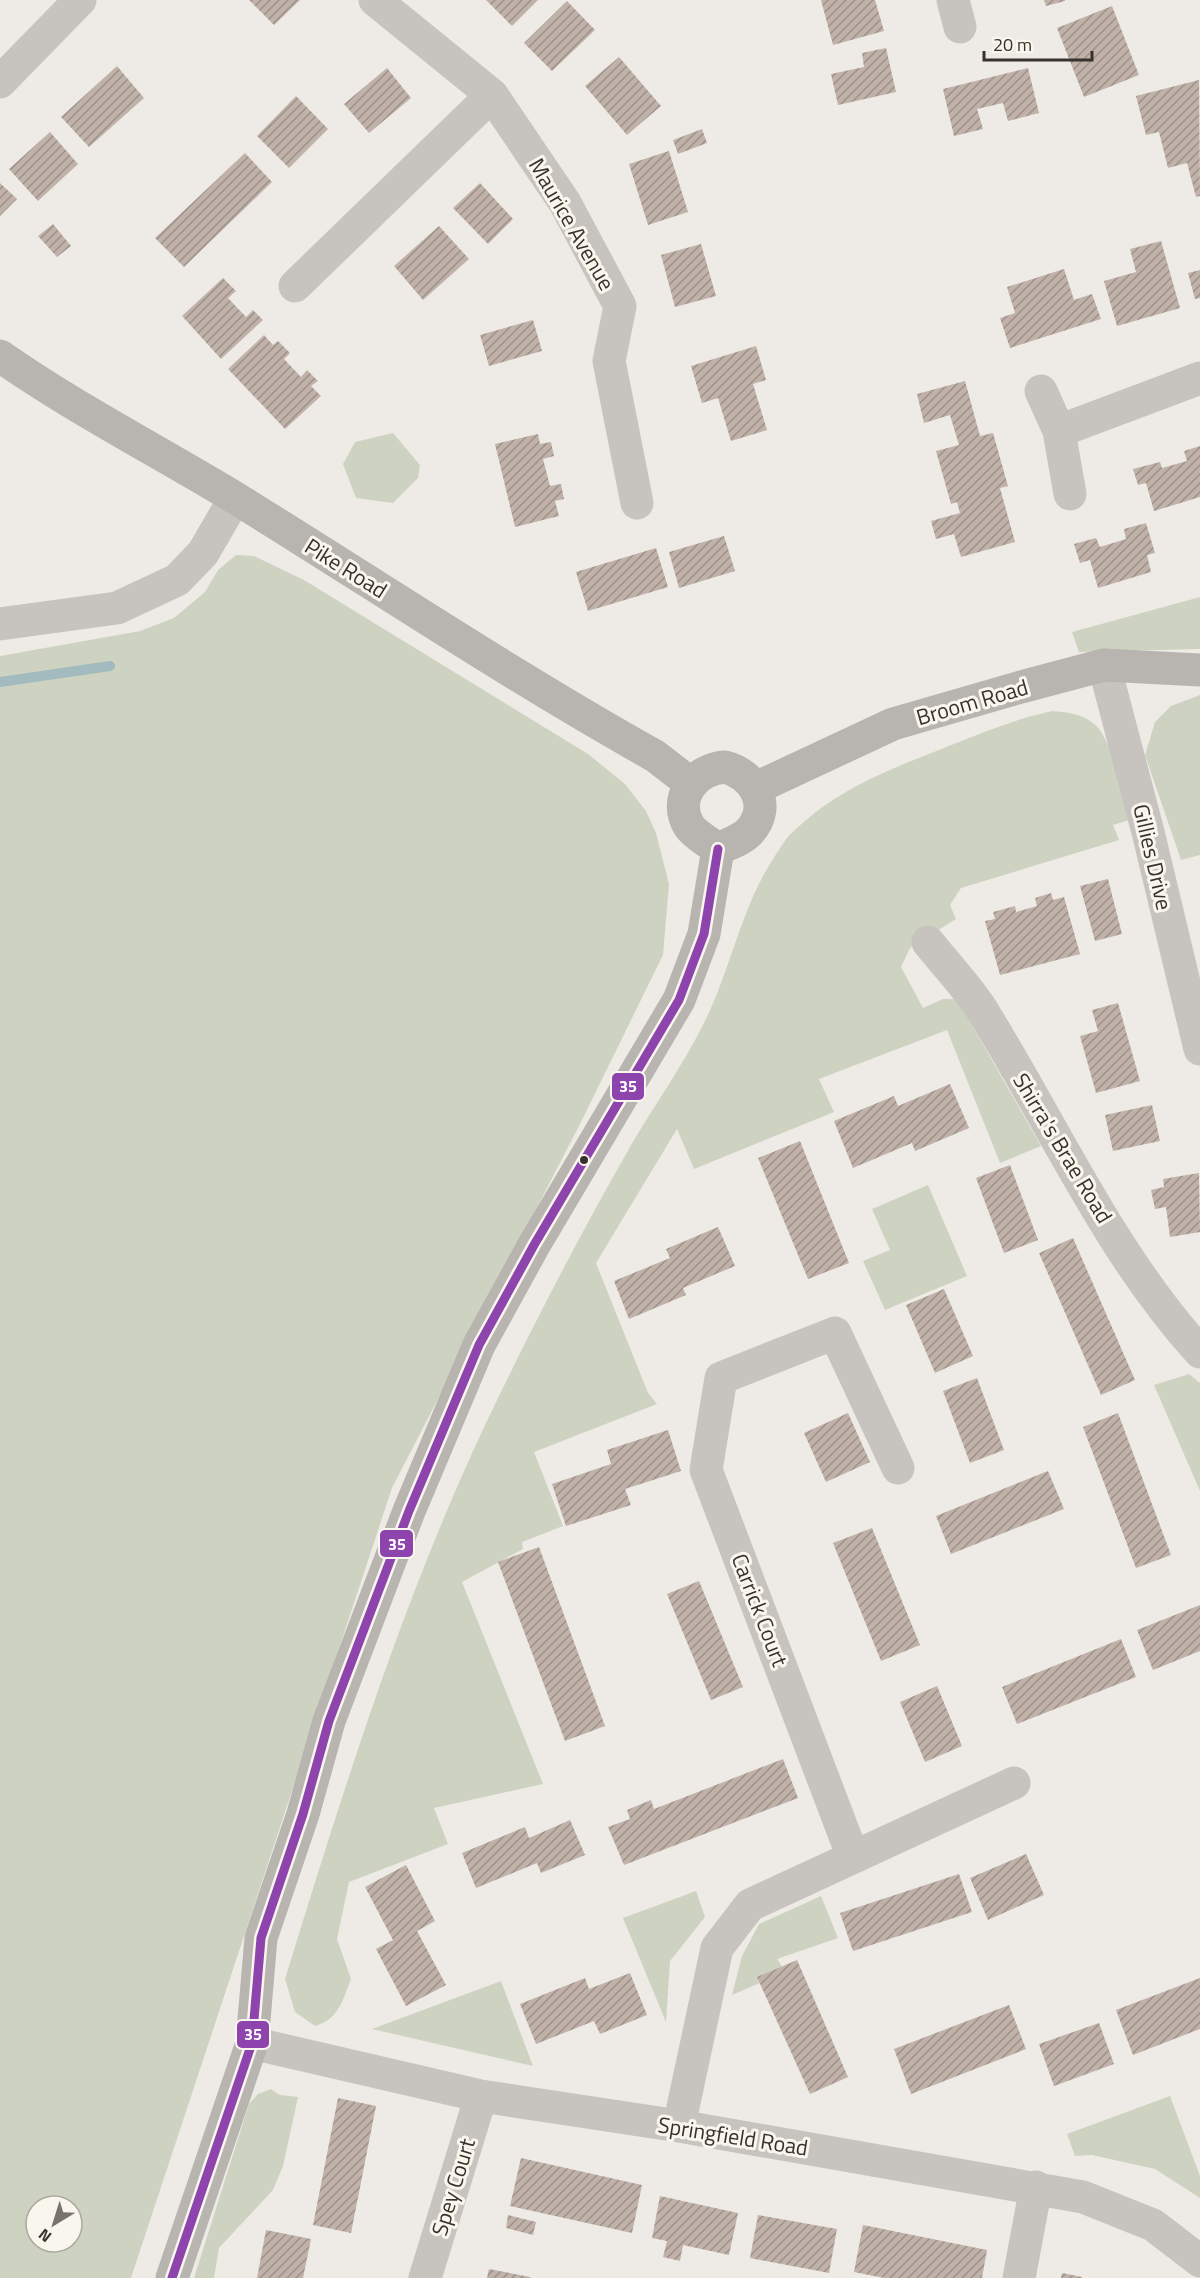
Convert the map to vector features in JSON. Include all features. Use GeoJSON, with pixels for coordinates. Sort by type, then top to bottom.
{"type":"FeatureCollection","features":[{"type":"Feature","properties":{"kind":"street"},"geometry":{"type":"LineString","coordinates":[[0,82],[80,0]]}},
{"type":"Feature","properties":{"kind":"street","name":"Maurice Avenue"},"geometry":{"type":"LineString","coordinates":[[375,0],[492,95],[565,203],[620,306],[609,361],[637,502]]}},
{"type":"Feature","properties":{"kind":"street"},"geometry":{"type":"LineString","coordinates":[[295,286],[492,95]]}},
{"type":"Feature","properties":{"kind":"street","name":"Pike Road"},"geometry":{"type":"LineString","coordinates":[[0,356],[48,389],[235,498],[480,651],[655,756],[690,783]]}},
{"type":"Feature","properties":{"kind":"street"},"geometry":{"type":"LineString","coordinates":[[1059,431],[1200,378]]}},
{"type":"Feature","properties":{"kind":"street"},"geometry":{"type":"LineString","coordinates":[[1041,391],[1059,431],[1070,494]]}},
{"type":"Feature","properties":{"kind":"street"},"geometry":{"type":"LineString","coordinates":[[0,624],[117,608],[177,580],[203,553],[235,498]]}},
{"type":"Feature","properties":{"kind":"street","name":"Broom Road"},"geometry":{"type":"LineString","coordinates":[[756,788],[893,724],[1104,665],[1200,670]]}},
{"type":"Feature","properties":{"kind":"street","name":"Gillies Drive"},"geometry":{"type":"LineString","coordinates":[[1104,665],[1195,1010],[1200,1049]]}},
{"type":"Feature","properties":{"kind":"street"},"geometry":{"type":"LineString","coordinates":[[725,767],[737,770],[748,778],[756,788],[760,810],[756,821],[741,838],[718,849],[698,835],[685,816],[683,805],[690,783],[711,768],[725,767]]}},
{"type":"Feature","properties":{"kind":"street"},"geometry":{"type":"LineString","coordinates":[[172,2278],[252,2043],[261,1938],[303,1814],[329,1721],[409,1511],[479,1345],[534,1245],[679,1000],[704,934],[718,849]]}},
{"type":"Feature","properties":{"kind":"street","name":"Shirra's Brae Road"},"geometry":{"type":"LineString","coordinates":[[928,942],[981,1008],[1102,1216],[1163,1312],[1200,1352]]}},
{"type":"Feature","properties":{"kind":"street","name":"Carrick Court"},"geometry":{"type":"LineString","coordinates":[[853,1857],[706,1470],[721,1378],[835,1333],[898,1468]]}},
{"type":"Feature","properties":{"kind":"street"},"geometry":{"type":"LineString","coordinates":[[679,2126],[717,1948],[750,1905],[1014,1783]]}},
{"type":"Feature","properties":{"kind":"street","name":"Springfield Road"},"geometry":{"type":"LineString","coordinates":[[252,2043],[481,2096],[679,2126],[1083,2197],[1153,2224],[1200,2261]]}},
{"type":"Feature","properties":{"kind":"street","name":"Spey Court"},"geometry":{"type":"LineString","coordinates":[[425,2278],[481,2096]]}},
{"type":"Feature","properties":{"kind":"street"},"geometry":{"type":"LineString","coordinates":[[1019,2278],[1036,2187]]}},
{"type":"Feature","properties":{"kind":"green space"},"geometry":{"type":"Polygon","coordinates":[[[393,433],[420,465],[418,478],[393,503],[356,498],[343,464],[355,442],[393,433]]]}},
{"type":"Feature","properties":{"kind":"green space"},"geometry":{"type":"Polygon","coordinates":[[[236,555],[254,556],[304,580],[588,754],[625,784],[646,811],[656,833],[669,884],[663,955],[580,1124],[392,1488],[131,2278],[0,2278],[0,656],[140,631],[174,618],[205,592],[218,570],[236,555]]]}},
{"type":"Feature","properties":{"kind":"green space"},"geometry":{"type":"Polygon","coordinates":[[[1200,597],[1200,649],[1079,652],[1072,632],[1200,597]]]}},
{"type":"Feature","properties":{"kind":"green space"},"geometry":{"type":"Polygon","coordinates":[[[1200,695],[1200,855],[1181,860],[1145,755],[1155,722],[1171,706],[1200,695]]]}},
{"type":"Feature","properties":{"kind":"green space"},"geometry":{"type":"Polygon","coordinates":[[[1052,711],[1084,717],[1100,730],[1106,741],[1116,768],[1129,820],[1113,825],[1119,840],[961,888],[950,905],[956,919],[910,948],[901,967],[923,1008],[943,999],[957,999],[1041,1146],[1000,1163],[947,1030],[819,1079],[834,1112],[694,1169],[677,1129],[596,1263],[648,1393],[657,1404],[534,1452],[563,1526],[522,1542],[523,1549],[462,1582],[543,1784],[434,1808],[448,1844],[349,1882],[337,1939],[351,1979],[339,2008],[329,2019],[315,2026],[295,2012],[285,1979],[352,1767],[427,1559],[486,1423],[557,1280],[634,1140],[702,1027],[721,984],[744,918],[763,876],[791,833],[811,816],[848,791],[887,771],[975,736],[1052,711]]]}},
{"type":"Feature","properties":{"kind":"green space"},"geometry":{"type":"Polygon","coordinates":[[[928,1185],[967,1276],[885,1310],[863,1261],[890,1250],[872,1209],[928,1185]]]}},
{"type":"Feature","properties":{"kind":"green space"},"geometry":{"type":"Polygon","coordinates":[[[1189,1374],[1200,1383],[1200,1491],[1154,1385],[1189,1374]]]}},
{"type":"Feature","properties":{"kind":"green space"},"geometry":{"type":"Polygon","coordinates":[[[696,1891],[705,1917],[670,1961],[666,2022],[623,1918],[696,1891]]]}},
{"type":"Feature","properties":{"kind":"green space"},"geometry":{"type":"Polygon","coordinates":[[[821,1896],[838,1938],[777,1959],[782,1966],[760,1983],[732,1995],[742,1956],[759,1924],[821,1896]]]}},
{"type":"Feature","properties":{"kind":"green space"},"geometry":{"type":"Polygon","coordinates":[[[501,1981],[533,2066],[372,2029],[501,1981]]]}},
{"type":"Feature","properties":{"kind":"green space"},"geometry":{"type":"Polygon","coordinates":[[[271,2089],[280,2095],[298,2097],[283,2166],[273,2190],[219,2248],[214,2278],[194,2278],[249,2104],[258,2094],[271,2089]]]}},
{"type":"Feature","properties":{"kind":"green space"},"geometry":{"type":"Polygon","coordinates":[[[1170,2096],[1200,2176],[1200,2198],[1155,2169],[1092,2155],[1075,2156],[1067,2134],[1170,2096]]]}},
{"type":"Feature","properties":{"kind":"building"},"geometry":{"type":"Polygon","coordinates":[[[249,0],[300,0],[274,25],[249,0]]]}},
{"type":"Feature","properties":{"kind":"building"},"geometry":{"type":"Polygon","coordinates":[[[486,0],[538,0],[512,26],[486,0]]]}},
{"type":"Feature","properties":{"kind":"building"},"geometry":{"type":"Polygon","coordinates":[[[821,0],[875,0],[884,31],[833,45],[821,0]]]}},
{"type":"Feature","properties":{"kind":"building"},"geometry":{"type":"Polygon","coordinates":[[[1044,0],[1065,0],[1065,1],[1046,6],[1044,0]]]}},
{"type":"Feature","properties":{"kind":"building"},"geometry":{"type":"Polygon","coordinates":[[[567,1],[595,30],[552,71],[524,43],[567,1]]]}},
{"type":"Feature","properties":{"kind":"building"},"geometry":{"type":"Polygon","coordinates":[[[1112,6],[1139,75],[1084,97],[1057,28],[1112,6]]]}},
{"type":"Feature","properties":{"kind":"building"},"geometry":{"type":"Polygon","coordinates":[[[886,48],[896,92],[838,105],[831,74],[864,67],[862,53],[886,48]]]}},
{"type":"Feature","properties":{"kind":"building"},"geometry":{"type":"Polygon","coordinates":[[[619,57],[661,106],[627,135],[585,86],[619,57]]]}},
{"type":"Feature","properties":{"kind":"building"},"geometry":{"type":"Polygon","coordinates":[[[117,66],[144,98],[89,147],[61,117],[117,66]]]}},
{"type":"Feature","properties":{"kind":"building"},"geometry":{"type":"Polygon","coordinates":[[[387,68],[411,98],[369,133],[344,104],[387,68]]]}},
{"type":"Feature","properties":{"kind":"building"},"geometry":{"type":"Polygon","coordinates":[[[1028,68],[1039,113],[1008,121],[1003,103],[977,109],[983,129],[954,136],[943,89],[1028,68]]]}},
{"type":"Feature","properties":{"kind":"building"},"geometry":{"type":"Polygon","coordinates":[[[1199,80],[1200,196],[1196,197],[1187,163],[1168,168],[1159,132],[1146,135],[1136,96],[1199,80]]]}},
{"type":"Feature","properties":{"kind":"building"},"geometry":{"type":"Polygon","coordinates":[[[296,96],[328,129],[289,168],[257,136],[296,96]]]}},
{"type":"Feature","properties":{"kind":"building"},"geometry":{"type":"Polygon","coordinates":[[[702,129],[707,143],[678,154],[673,140],[702,129]]]}},
{"type":"Feature","properties":{"kind":"building"},"geometry":{"type":"Polygon","coordinates":[[[50,132],[78,164],[38,201],[9,169],[50,132]]]}},
{"type":"Feature","properties":{"kind":"building"},"geometry":{"type":"Polygon","coordinates":[[[669,151],[688,212],[648,225],[629,164],[669,151]]]}},
{"type":"Feature","properties":{"kind":"building"},"geometry":{"type":"Polygon","coordinates":[[[245,153],[272,182],[184,267],[155,238],[245,153]]]}},
{"type":"Feature","properties":{"kind":"building"},"geometry":{"type":"Polygon","coordinates":[[[0,183],[17,199],[0,216],[0,183]]]}},
{"type":"Feature","properties":{"kind":"building"},"geometry":{"type":"Polygon","coordinates":[[[480,183],[513,219],[488,244],[453,208],[480,183]]]}},
{"type":"Feature","properties":{"kind":"building"},"geometry":{"type":"Polygon","coordinates":[[[53,224],[71,246],[57,257],[38,236],[53,224]]]}},
{"type":"Feature","properties":{"kind":"building"},"geometry":{"type":"Polygon","coordinates":[[[439,226],[469,259],[423,300],[394,266],[439,226]]]}},
{"type":"Feature","properties":{"kind":"building"},"geometry":{"type":"Polygon","coordinates":[[[1161,241],[1180,308],[1117,326],[1104,281],[1136,272],[1130,249],[1161,241]]]}},
{"type":"Feature","properties":{"kind":"building"},"geometry":{"type":"Polygon","coordinates":[[[701,244],[716,296],[675,307],[661,255],[701,244]]]}},
{"type":"Feature","properties":{"kind":"building"},"geometry":{"type":"Polygon","coordinates":[[[1064,269],[1074,300],[1092,294],[1101,319],[1010,348],[1000,318],[1015,313],[1007,287],[1064,269]]]}},
{"type":"Feature","properties":{"kind":"building"},"geometry":{"type":"Polygon","coordinates":[[[1200,270],[1200,298],[1195,299],[1188,273],[1200,270]]]}},
{"type":"Feature","properties":{"kind":"building"},"geometry":{"type":"Polygon","coordinates":[[[223,278],[236,291],[228,298],[246,317],[253,310],[263,320],[221,359],[182,316],[223,278]]]}},
{"type":"Feature","properties":{"kind":"building"},"geometry":{"type":"Polygon","coordinates":[[[533,320],[542,351],[489,366],[480,335],[533,320]]]}},
{"type":"Feature","properties":{"kind":"building"},"geometry":{"type":"Polygon","coordinates":[[[264,335],[273,345],[278,341],[290,353],[284,359],[301,377],[307,370],[318,381],[311,386],[321,396],[285,429],[228,369],[264,335]]]}},
{"type":"Feature","properties":{"kind":"building"},"geometry":{"type":"Polygon","coordinates":[[[756,346],[766,380],[753,384],[767,430],[731,441],[718,398],[702,403],[691,366],[756,346]]]}},
{"type":"Feature","properties":{"kind":"building"},"geometry":{"type":"Polygon","coordinates":[[[965,381],[980,436],[993,433],[1008,486],[1000,488],[1015,542],[961,557],[954,534],[936,539],[931,521],[960,513],[957,502],[951,504],[936,451],[959,445],[950,415],[924,423],[917,394],[965,381]]]}},
{"type":"Feature","properties":{"kind":"building"},"geometry":{"type":"Polygon","coordinates":[[[538,434],[540,444],[551,442],[554,456],[543,459],[550,486],[561,484],[564,499],[555,501],[559,516],[515,527],[495,444],[538,434]]]}},
{"type":"Feature","properties":{"kind":"building"},"geometry":{"type":"Polygon","coordinates":[[[1200,446],[1200,497],[1154,511],[1146,483],[1138,485],[1133,469],[1160,462],[1162,468],[1187,461],[1184,451],[1200,446]]]}},
{"type":"Feature","properties":{"kind":"building"},"geometry":{"type":"Polygon","coordinates":[[[1146,523],[1155,553],[1147,555],[1151,572],[1098,588],[1090,560],[1080,563],[1074,544],[1096,538],[1100,547],[1126,539],[1124,529],[1146,523]]]}},
{"type":"Feature","properties":{"kind":"building"},"geometry":{"type":"Polygon","coordinates":[[[724,536],[735,571],[679,588],[669,552],[724,536]]]}},
{"type":"Feature","properties":{"kind":"building"},"geometry":{"type":"Polygon","coordinates":[[[656,548],[668,587],[588,611],[576,572],[656,548]]]}},
{"type":"Feature","properties":{"kind":"building"},"geometry":{"type":"Polygon","coordinates":[[[1108,879],[1122,934],[1095,941],[1080,886],[1108,879]]]}},
{"type":"Feature","properties":{"kind":"building"},"geometry":{"type":"Polygon","coordinates":[[[1051,893],[1053,900],[1064,897],[1080,954],[1000,975],[985,921],[995,919],[993,912],[1015,906],[1016,912],[1037,906],[1035,898],[1051,893]]]}},
{"type":"Feature","properties":{"kind":"building"},"geometry":{"type":"Polygon","coordinates":[[[1118,1003],[1140,1081],[1096,1093],[1080,1036],[1098,1031],[1092,1010],[1118,1003]]]}},
{"type":"Feature","properties":{"kind":"building"},"geometry":{"type":"Polygon","coordinates":[[[950,1084],[969,1128],[915,1151],[912,1143],[853,1168],[834,1121],[894,1096],[898,1106],[950,1084]]]}},
{"type":"Feature","properties":{"kind":"building"},"geometry":{"type":"Polygon","coordinates":[[[1152,1105],[1160,1141],[1113,1151],[1105,1115],[1152,1105]]]}},
{"type":"Feature","properties":{"kind":"building"},"geometry":{"type":"Polygon","coordinates":[[[800,1141],[849,1263],[808,1279],[758,1158],[800,1141]]]}},
{"type":"Feature","properties":{"kind":"building"},"geometry":{"type":"Polygon","coordinates":[[[1010,1165],[1038,1240],[1004,1253],[976,1178],[1010,1165]]]}},
{"type":"Feature","properties":{"kind":"building"},"geometry":{"type":"Polygon","coordinates":[[[1199,1173],[1200,1232],[1170,1237],[1166,1207],[1155,1209],[1151,1190],[1164,1187],[1163,1179],[1199,1173]]]}},
{"type":"Feature","properties":{"kind":"building"},"geometry":{"type":"Polygon","coordinates":[[[718,1227],[735,1266],[683,1288],[686,1295],[629,1319],[614,1281],[670,1258],[666,1249],[718,1227]]]}},
{"type":"Feature","properties":{"kind":"building"},"geometry":{"type":"Polygon","coordinates":[[[1073,1238],[1135,1380],[1101,1395],[1039,1253],[1073,1238]]]}},
{"type":"Feature","properties":{"kind":"building"},"geometry":{"type":"Polygon","coordinates":[[[944,1289],[973,1356],[935,1373],[906,1305],[944,1289]]]}},
{"type":"Feature","properties":{"kind":"building"},"geometry":{"type":"Polygon","coordinates":[[[977,1378],[1004,1450],[970,1463],[943,1391],[977,1378]]]}},
{"type":"Feature","properties":{"kind":"building"},"geometry":{"type":"Polygon","coordinates":[[[848,1413],[870,1462],[826,1482],[804,1433],[848,1413]]]}},
{"type":"Feature","properties":{"kind":"building"},"geometry":{"type":"Polygon","coordinates":[[[1118,1413],[1171,1555],[1136,1568],[1083,1427],[1118,1413]]]}},
{"type":"Feature","properties":{"kind":"building"},"geometry":{"type":"Polygon","coordinates":[[[668,1430],[681,1471],[625,1489],[631,1505],[566,1526],[552,1484],[611,1464],[607,1450],[668,1430]]]}},
{"type":"Feature","properties":{"kind":"building"},"geometry":{"type":"Polygon","coordinates":[[[1048,1471],[1064,1509],[951,1554],[936,1516],[1048,1471]]]}},
{"type":"Feature","properties":{"kind":"building"},"geometry":{"type":"Polygon","coordinates":[[[872,1528],[920,1645],[881,1661],[833,1543],[872,1528]]]}},
{"type":"Feature","properties":{"kind":"building"},"geometry":{"type":"Polygon","coordinates":[[[539,1547],[605,1726],[565,1741],[498,1562],[539,1547]]]}},
{"type":"Feature","properties":{"kind":"building"},"geometry":{"type":"Polygon","coordinates":[[[699,1581],[743,1687],[711,1700],[667,1594],[699,1581]]]}},
{"type":"Feature","properties":{"kind":"building"},"geometry":{"type":"Polygon","coordinates":[[[1200,1605],[1200,1651],[1153,1670],[1137,1630],[1200,1605]]]}},
{"type":"Feature","properties":{"kind":"building"},"geometry":{"type":"Polygon","coordinates":[[[1121,1639],[1136,1677],[1017,1724],[1002,1687],[1121,1639]]]}},
{"type":"Feature","properties":{"kind":"building"},"geometry":{"type":"Polygon","coordinates":[[[937,1686],[962,1746],[925,1762],[900,1702],[937,1686]]]}},
{"type":"Feature","properties":{"kind":"building"},"geometry":{"type":"Polygon","coordinates":[[[783,1759],[798,1798],[624,1865],[608,1827],[630,1819],[627,1810],[651,1800],[654,1809],[783,1759]]]}},
{"type":"Feature","properties":{"kind":"building"},"geometry":{"type":"Polygon","coordinates":[[[570,1820],[585,1855],[541,1873],[537,1863],[476,1888],[462,1853],[525,1827],[529,1838],[570,1820]]]}},
{"type":"Feature","properties":{"kind":"building"},"geometry":{"type":"Polygon","coordinates":[[[1026,1854],[1044,1895],[988,1920],[970,1878],[1026,1854]]]}},
{"type":"Feature","properties":{"kind":"building"},"geometry":{"type":"Polygon","coordinates":[[[406,1865],[435,1921],[417,1931],[446,1985],[406,2006],[376,1949],[393,1940],[365,1887],[406,1865]]]}},
{"type":"Feature","properties":{"kind":"building"},"geometry":{"type":"Polygon","coordinates":[[[959,1874],[972,1912],[853,1951],[840,1913],[959,1874]]]}},
{"type":"Feature","properties":{"kind":"building"},"geometry":{"type":"Polygon","coordinates":[[[797,1960],[848,2077],[810,2094],[757,1977],[797,1960]]]}},
{"type":"Feature","properties":{"kind":"building"},"geometry":{"type":"Polygon","coordinates":[[[630,1973],[647,2015],[600,2034],[594,2021],[536,2044],[520,2004],[585,1978],[589,1989],[630,1973]]]}},
{"type":"Feature","properties":{"kind":"building"},"geometry":{"type":"Polygon","coordinates":[[[1200,1978],[1200,2029],[1133,2055],[1116,2010],[1200,1978]]]}},
{"type":"Feature","properties":{"kind":"building"},"geometry":{"type":"Polygon","coordinates":[[[1009,2005],[1026,2049],[911,2094],[894,2049],[1009,2005]]]}},
{"type":"Feature","properties":{"kind":"building"},"geometry":{"type":"Polygon","coordinates":[[[1099,2023],[1114,2064],[1054,2086],[1039,2044],[1099,2023]]]}},
{"type":"Feature","properties":{"kind":"building"},"geometry":{"type":"Polygon","coordinates":[[[338,2098],[376,2106],[351,2233],[313,2225],[338,2098]]]}},
{"type":"Feature","properties":{"kind":"building"},"geometry":{"type":"Polygon","coordinates":[[[521,2158],[642,2185],[632,2233],[510,2206],[521,2158]]]}},
{"type":"Feature","properties":{"kind":"building"},"geometry":{"type":"Polygon","coordinates":[[[660,2196],[738,2213],[729,2255],[683,2245],[680,2261],[663,2257],[667,2241],[652,2238],[660,2196]]]}},
{"type":"Feature","properties":{"kind":"building"},"geometry":{"type":"Polygon","coordinates":[[[508,2215],[536,2222],[533,2235],[506,2228],[508,2215]]]}},
{"type":"Feature","properties":{"kind":"building"},"geometry":{"type":"Polygon","coordinates":[[[758,2215],[837,2229],[829,2273],[750,2258],[758,2215]]]}},
{"type":"Feature","properties":{"kind":"building"},"geometry":{"type":"Polygon","coordinates":[[[863,2225],[987,2250],[982,2278],[884,2278],[854,2272],[863,2225]]]}},
{"type":"Feature","properties":{"kind":"building"},"geometry":{"type":"Polygon","coordinates":[[[266,2230],[311,2239],[303,2278],[257,2278],[266,2230]]]}},
{"type":"Feature","properties":{"kind":"building"},"geometry":{"type":"Polygon","coordinates":[[[489,2269],[530,2277],[530,2278],[487,2278],[489,2269]]]}},
{"type":"Feature","properties":{"kind":"building"},"geometry":{"type":"Polygon","coordinates":[[[1062,2273],[1082,2277],[1082,2278],[1061,2278],[1062,2273]]]}},
{"type":"Feature","properties":{"kind":"waterway"},"geometry":{"type":"LineString","coordinates":[[0,682],[110,666]]}},
{"type":"Feature","properties":{"kind":"transit line","name":"35"},"geometry":{"type":"LineString","coordinates":[[172,2278],[252,2043],[261,1938],[303,1814],[329,1721],[409,1511],[479,1345],[534,1245],[679,1000],[704,934],[718,849]]}}]}
